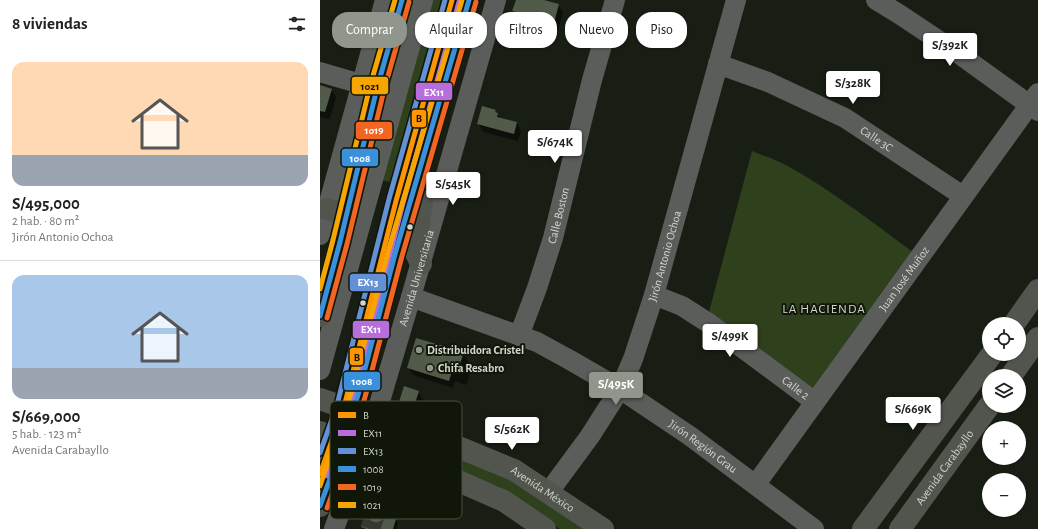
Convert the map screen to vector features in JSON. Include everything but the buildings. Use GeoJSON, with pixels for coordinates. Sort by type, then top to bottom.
{"type":"FeatureCollection","features":[{"type":"Feature","properties":{"kind":"main road"},"geometry":{"type":"LineString","coordinates":[[320,316],[337,212],[377,88],[402,0]]}},
{"type":"Feature","properties":{"kind":"main road","name":"Avenida Universitaria"},"geometry":{"type":"LineString","coordinates":[[350,401],[469,0]]}},
{"type":"Feature","properties":{"kind":"main road"},"geometry":{"type":"LineString","coordinates":[[420,167],[424,187],[415,251],[421,264]]}},
{"type":"Feature","properties":{"kind":"main road"},"geometry":{"type":"LineString","coordinates":[[1019,317],[1038,290]]}},
{"type":"Feature","properties":{"kind":"main road"},"geometry":{"type":"LineString","coordinates":[[1016,369],[1038,338]]}},
{"type":"Feature","properties":{"kind":"main road"},"geometry":{"type":"LineString","coordinates":[[863,529],[987,361]]}},
{"type":"Feature","properties":{"kind":"main road","name":"Avenida México"},"geometry":{"type":"LineString","coordinates":[[320,399],[330,403]]}},
{"type":"Feature","properties":{"kind":"main road","name":"Avenida Carabayllo"},"geometry":{"type":"LineString","coordinates":[[900,529],[984,413]]}},
{"type":"Feature","properties":{"kind":"main road","name":"Avenida Universitaria"},"geometry":{"type":"LineString","coordinates":[[320,506],[330,448]]}},
{"type":"Feature","properties":{"kind":"main road","name":"Avenida México"},"geometry":{"type":"LineString","coordinates":[[462,449],[514,470],[603,529]]}},
{"type":"Feature","properties":{"kind":"main road"},"geometry":{"type":"LineString","coordinates":[[462,483],[504,501],[545,529]]}},
{"type":"Feature","properties":{"kind":"street"},"geometry":{"type":"LineString","coordinates":[[320,235],[337,212],[361,84],[385,0]]}},
{"type":"Feature","properties":{"kind":"street"},"geometry":{"type":"LineString","coordinates":[[320,370],[423,0]]}},
{"type":"Feature","properties":{"kind":"street"},"geometry":{"type":"LineString","coordinates":[[350,401],[396,200],[452,0]]}},
{"type":"Feature","properties":{"kind":"street","name":"Avenida Universitaria"},"geometry":{"type":"LineString","coordinates":[[380,401],[421,264],[496,0]]}},
{"type":"Feature","properties":{"kind":"street","name":"Calle Boston"},"geometry":{"type":"LineString","coordinates":[[519,336],[537,288],[553,238],[592,80],[616,0]]}},
{"type":"Feature","properties":{"kind":"street","name":"Jirón Antonio Ochoa"},"geometry":{"type":"LineString","coordinates":[[548,493],[590,436],[620,389],[633,359],[654,295],[736,0]]}},
{"type":"Feature","properties":{"kind":"street"},"geometry":{"type":"LineString","coordinates":[[876,0],[1035,103]]}},
{"type":"Feature","properties":{"kind":"street","name":"Calle 3C"},"geometry":{"type":"LineString","coordinates":[[718,64],[768,82],[845,118],[963,196]]}},
{"type":"Feature","properties":{"kind":"street"},"geometry":{"type":"LineString","coordinates":[[320,72],[361,84]]}},
{"type":"Feature","properties":{"kind":"street","name":"Juan José Muñoz"},"geometry":{"type":"LineString","coordinates":[[756,484],[963,196],[1035,103]]}},
{"type":"Feature","properties":{"kind":"street","name":"Calle 2"},"geometry":{"type":"LineString","coordinates":[[654,295],[682,306],[710,324],[815,402]]}},
{"type":"Feature","properties":{"kind":"street","name":"Jirón Región Grau"},"geometry":{"type":"LineString","coordinates":[[411,297],[537,342],[620,389],[690,436],[814,529]]}},
{"type":"Feature","properties":{"kind":"street"},"geometry":{"type":"LineString","coordinates":[[320,474],[330,442]]}},
{"type":"Feature","properties":{"kind":"street","name":"Avenida Universitaria"},"geometry":{"type":"LineString","coordinates":[[334,529],[338,519]]}},
{"type":"Feature","properties":{"kind":"green space"},"geometry":{"type":"Polygon","coordinates":[[[427,0],[449,0],[446,12],[424,12],[427,0]]]}},
{"type":"Feature","properties":{"kind":"green space"},"geometry":{"type":"Polygon","coordinates":[[[415,44],[415,48],[436,48],[399,184],[378,179],[415,44]]]}},
{"type":"Feature","properties":{"kind":"green space"},"geometry":{"type":"Polygon","coordinates":[[[752,151],[784,164],[818,184],[914,253],[814,392],[709,312],[752,151]]]}},
{"type":"Feature","properties":{"kind":"green space"},"geometry":{"type":"Polygon","coordinates":[[[462,458],[503,473],[584,529],[560,529],[498,486],[462,473],[462,458]]]}},
{"type":"Feature","properties":{"kind":"tunnel"},"geometry":{"type":"LineString","coordinates":[[370,529],[374,519]]}},
{"type":"Feature","properties":{"kind":"transit line","name":"1021"},"geometry":{"type":"LineString","coordinates":[[320,289],[370,86],[395,0]]}},
{"type":"Feature","properties":{"kind":"transit line","name":"1008"},"geometry":{"type":"LineString","coordinates":[[320,316],[340,242],[377,88],[402,0]]}},
{"type":"Feature","properties":{"kind":"transit line","name":"EX13"},"geometry":{"type":"LineString","coordinates":[[338,401],[389,199],[445,0]]}},
{"type":"Feature","properties":{"kind":"transit line","name":"B"},"geometry":{"type":"LineString","coordinates":[[346,401],[396,201],[452,0]]}},
{"type":"Feature","properties":{"kind":"transit line","name":"1021"},"geometry":{"type":"LineString","coordinates":[[348,401],[388,252],[462,0]]}},
{"type":"Feature","properties":{"kind":"transit line","name":"1008"},"geometry":{"type":"LineString","coordinates":[[356,401],[395,254],[469,0]]}},
{"type":"Feature","properties":{"kind":"transit line","name":"1019"},"geometry":{"type":"LineString","coordinates":[[327,318],[347,244],[384,90],[409,2]]}},
{"type":"Feature","properties":{"kind":"transit line","name":"EX11"},"geometry":{"type":"LineString","coordinates":[[353,401],[403,203],[459,2]]}},
{"type":"Feature","properties":{"kind":"transit line","name":"1019"},"geometry":{"type":"LineString","coordinates":[[364,401],[402,256],[476,2]]}},
{"type":"Feature","properties":{"kind":"transit line","name":"EX13"},"geometry":{"type":"LineString","coordinates":[[320,453],[330,425]]}},
{"type":"Feature","properties":{"kind":"transit line","name":"B"},"geometry":{"type":"LineString","coordinates":[[320,474],[330,446]]}},
{"type":"Feature","properties":{"kind":"transit line","name":"1021"},"geometry":{"type":"LineString","coordinates":[[320,486],[330,456]]}},
{"type":"Feature","properties":{"kind":"transit line","name":"EX11"},"geometry":{"type":"LineString","coordinates":[[327,476],[330,468]]}},
{"type":"Feature","properties":{"kind":"transit line","name":"1008"},"geometry":{"type":"LineString","coordinates":[[320,506],[330,479]]}},
{"type":"Feature","properties":{"kind":"transit line","name":"1019"},"geometry":{"type":"LineString","coordinates":[[327,508],[330,500]]}},
{"type":"Feature","properties":{"kind":"place","name":"Distribuidora Cristel"},"geometry":{"type":"Point","coordinates":[419,350]}},
{"type":"Feature","properties":{"kind":"place","name":"Chifa Resabro"},"geometry":{"type":"Point","coordinates":[430,368]}},
{"type":"Feature","properties":{"kind":"district","name":"LA HACIENDA"},"geometry":{"type":"Point","coordinates":[824,309]}}]}
